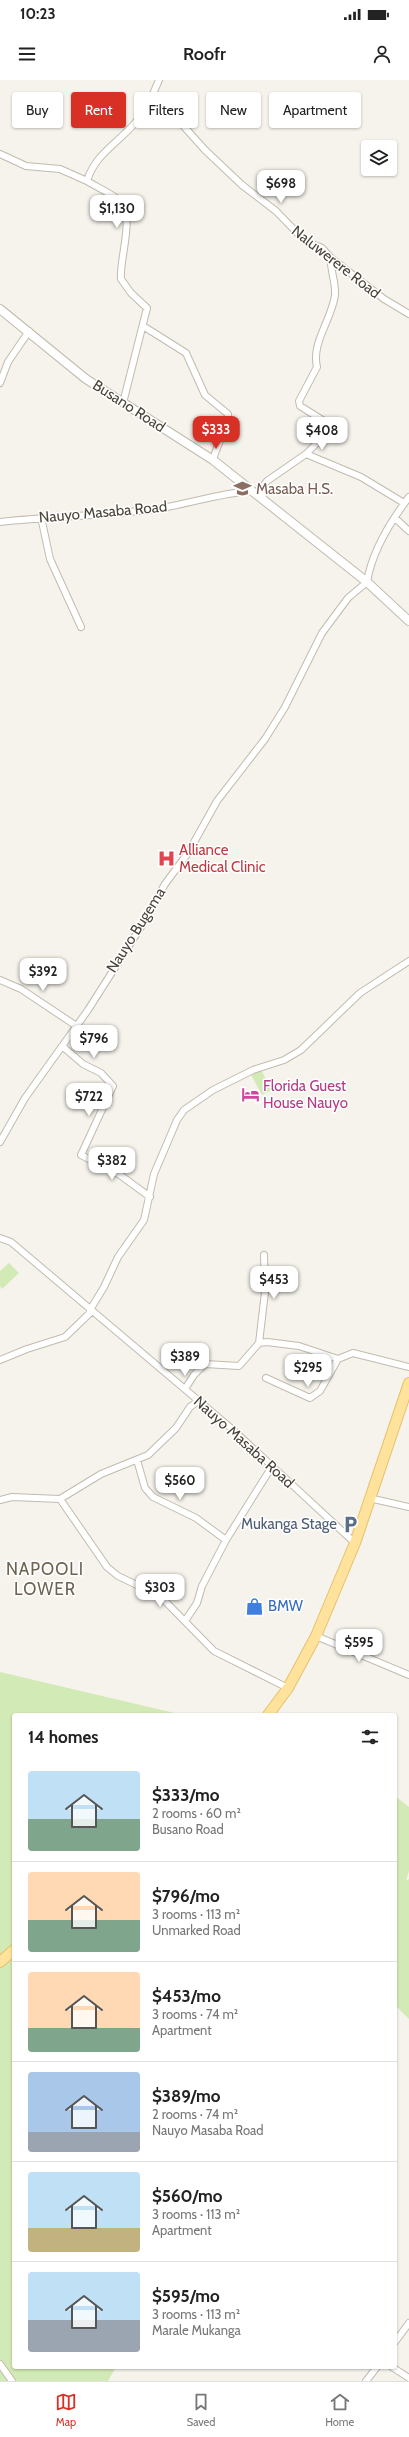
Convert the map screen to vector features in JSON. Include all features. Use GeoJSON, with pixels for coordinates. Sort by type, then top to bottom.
{"type":"FeatureCollection","features":[{"type":"Feature","properties":{"kind":"main road"},"geometry":{"type":"LineString","coordinates":[[269,1713],[288,1688],[316,1636],[355,1543],[409,1383]]}},
{"type":"Feature","properties":{"kind":"main road"},"geometry":{"type":"LineString","coordinates":[[0,1962],[12,1952]]}},
{"type":"Feature","properties":{"kind":"street"},"geometry":{"type":"LineString","coordinates":[[154,92],[159,80]]}},
{"type":"Feature","properties":{"kind":"street"},"geometry":{"type":"LineString","coordinates":[[87,181],[100,155],[134,124]]}},
{"type":"Feature","properties":{"kind":"street","name":"Naluwerere Road"},"geometry":{"type":"LineString","coordinates":[[185,128],[205,150],[242,185],[276,211],[305,241],[322,248],[331,258],[384,299],[409,314]]}},
{"type":"Feature","properties":{"kind":"street"},"geometry":{"type":"LineString","coordinates":[[0,154],[26,166],[60,169],[87,181],[119,201],[124,209],[126,232],[121,279],[131,293],[147,308],[123,403]]}},
{"type":"Feature","properties":{"kind":"street"},"geometry":{"type":"LineString","coordinates":[[263,499],[263,486],[267,481],[306,454],[326,433],[324,421],[300,406],[299,401],[317,367],[315,358],[318,345],[335,296],[334,279],[330,267],[331,258]]}},
{"type":"Feature","properties":{"kind":"street","name":"Busano Road"},"geometry":{"type":"LineString","coordinates":[[0,309],[29,331],[86,379],[213,460],[367,582],[409,621]]}},
{"type":"Feature","properties":{"kind":"street"},"geometry":{"type":"LineString","coordinates":[[143,326],[186,353],[206,395],[228,414],[229,419],[218,442],[213,460]]}},
{"type":"Feature","properties":{"kind":"street"},"geometry":{"type":"LineString","coordinates":[[0,383],[8,362],[29,331]]}},
{"type":"Feature","properties":{"kind":"street"},"geometry":{"type":"LineString","coordinates":[[306,454],[361,477],[404,504]]}},
{"type":"Feature","properties":{"kind":"street","name":"Nauyo Masaba Road"},"geometry":{"type":"LineString","coordinates":[[0,522],[41,517],[128,512],[164,507],[224,493],[252,491]]}},
{"type":"Feature","properties":{"kind":"street"},"geometry":{"type":"LineString","coordinates":[[367,582],[369,565],[409,496]]}},
{"type":"Feature","properties":{"kind":"street"},"geometry":{"type":"LineString","coordinates":[[41,517],[50,559],[81,627]]}},
{"type":"Feature","properties":{"kind":"street"},"geometry":{"type":"LineString","coordinates":[[395,518],[409,531]]}},
{"type":"Feature","properties":{"kind":"street","name":"Nauyo Bugema"},"geometry":{"type":"LineString","coordinates":[[0,1142],[24,1098],[62,1046],[75,1025],[88,1010],[139,930],[165,884],[188,853],[217,801],[265,739],[285,707],[322,632],[348,598],[367,582]]}},
{"type":"Feature","properties":{"kind":"street"},"geometry":{"type":"LineString","coordinates":[[0,1360],[65,1337],[91,1310],[118,1257],[144,1220],[154,1174],[177,1120],[184,1110],[194,1101],[213,1090],[253,1070],[284,1060],[301,1050],[360,993],[409,961]]}},
{"type":"Feature","properties":{"kind":"street"},"geometry":{"type":"LineString","coordinates":[[0,980],[21,989],[75,1025]]}},
{"type":"Feature","properties":{"kind":"street"},"geometry":{"type":"LineString","coordinates":[[62,1046],[83,1064],[101,1073],[113,1086],[81,1154],[120,1175],[150,1197]]}},
{"type":"Feature","properties":{"kind":"street","name":"Nauyo Masaba Road"},"geometry":{"type":"LineString","coordinates":[[0,1238],[11,1242],[232,1429],[271,1468],[355,1543]]}},
{"type":"Feature","properties":{"kind":"street"},"geometry":{"type":"LineString","coordinates":[[185,1389],[194,1375],[205,1364],[238,1366],[259,1343],[265,1292],[264,1255]]}},
{"type":"Feature","properties":{"kind":"street"},"geometry":{"type":"LineString","coordinates":[[259,1343],[288,1344],[338,1358],[353,1353],[409,1367]]}},
{"type":"Feature","properties":{"kind":"street"},"geometry":{"type":"LineString","coordinates":[[266,1378],[310,1398],[320,1391],[338,1358]]}},
{"type":"Feature","properties":{"kind":"street"},"geometry":{"type":"LineString","coordinates":[[0,1500],[18,1497],[60,1499],[101,1474],[148,1455],[166,1439],[198,1400]]}},
{"type":"Feature","properties":{"kind":"street"},"geometry":{"type":"LineString","coordinates":[[137,1460],[145,1488],[153,1497],[196,1518],[226,1540]]}},
{"type":"Feature","properties":{"kind":"street"},"geometry":{"type":"LineString","coordinates":[[186,1621],[197,1603],[202,1586],[226,1540],[271,1468]]}},
{"type":"Feature","properties":{"kind":"street"},"geometry":{"type":"LineString","coordinates":[[369,1498],[409,1507]]}},
{"type":"Feature","properties":{"kind":"street"},"geometry":{"type":"LineString","coordinates":[[60,1499],[96,1554],[107,1567],[118,1576],[160,1596],[214,1651],[288,1688]]}},
{"type":"Feature","properties":{"kind":"street"},"geometry":{"type":"LineString","coordinates":[[316,1636],[409,1675]]}},
{"type":"Feature","properties":{"kind":"street"},"geometry":{"type":"LineString","coordinates":[[397,2339],[409,2323]]}},
{"type":"Feature","properties":{"kind":"street"},"geometry":{"type":"LineString","coordinates":[[0,2364],[12,2381]]}},
{"type":"Feature","properties":{"kind":"street"},"geometry":{"type":"LineString","coordinates":[[366,2381],[375,2369]]}},
{"type":"Feature","properties":{"kind":"street"},"geometry":{"type":"LineString","coordinates":[[395,2369],[409,2378]]}},
{"type":"Feature","properties":{"kind":"green space"},"geometry":{"type":"Polygon","coordinates":[[[261,1070],[272,1090],[262,1095],[251,1075],[261,1070]]]}},
{"type":"Feature","properties":{"kind":"green space"},"geometry":{"type":"Polygon","coordinates":[[[9,1263],[19,1273],[2,1289],[0,1286],[0,1271],[9,1263]]]}},
{"type":"Feature","properties":{"kind":"green space"},"geometry":{"type":"Polygon","coordinates":[[[0,1672],[174,1713],[12,1713],[12,2369],[115,2369],[108,2381],[0,2381],[0,1672]]]}},
{"type":"Feature","properties":{"kind":"green space"},"geometry":{"type":"Polygon","coordinates":[[[397,1798],[409,1807],[409,1871],[406,1881],[409,1879],[409,2019],[397,2007],[397,1798]]]}},
{"type":"Feature","properties":{"kind":"place","name":"Masaba H.S."},"geometry":{"type":"Point","coordinates":[243,489]}},
{"type":"Feature","properties":{"kind":"place","name":"Alliance Medical Clinic"},"geometry":{"type":"Point","coordinates":[166,859]}},
{"type":"Feature","properties":{"kind":"place","name":"Florida Guest House Nauyo"},"geometry":{"type":"Point","coordinates":[250,1095]}},
{"type":"Feature","properties":{"kind":"place","name":"Mukanga Stage"},"geometry":{"type":"Point","coordinates":[350,1524]}},
{"type":"Feature","properties":{"kind":"place","name":"BMW"},"geometry":{"type":"Point","coordinates":[255,1606]}},
{"type":"Feature","properties":{"kind":"district","name":"NAPOOLI LOWER"},"geometry":{"type":"Point","coordinates":[45,1579]}}]}
